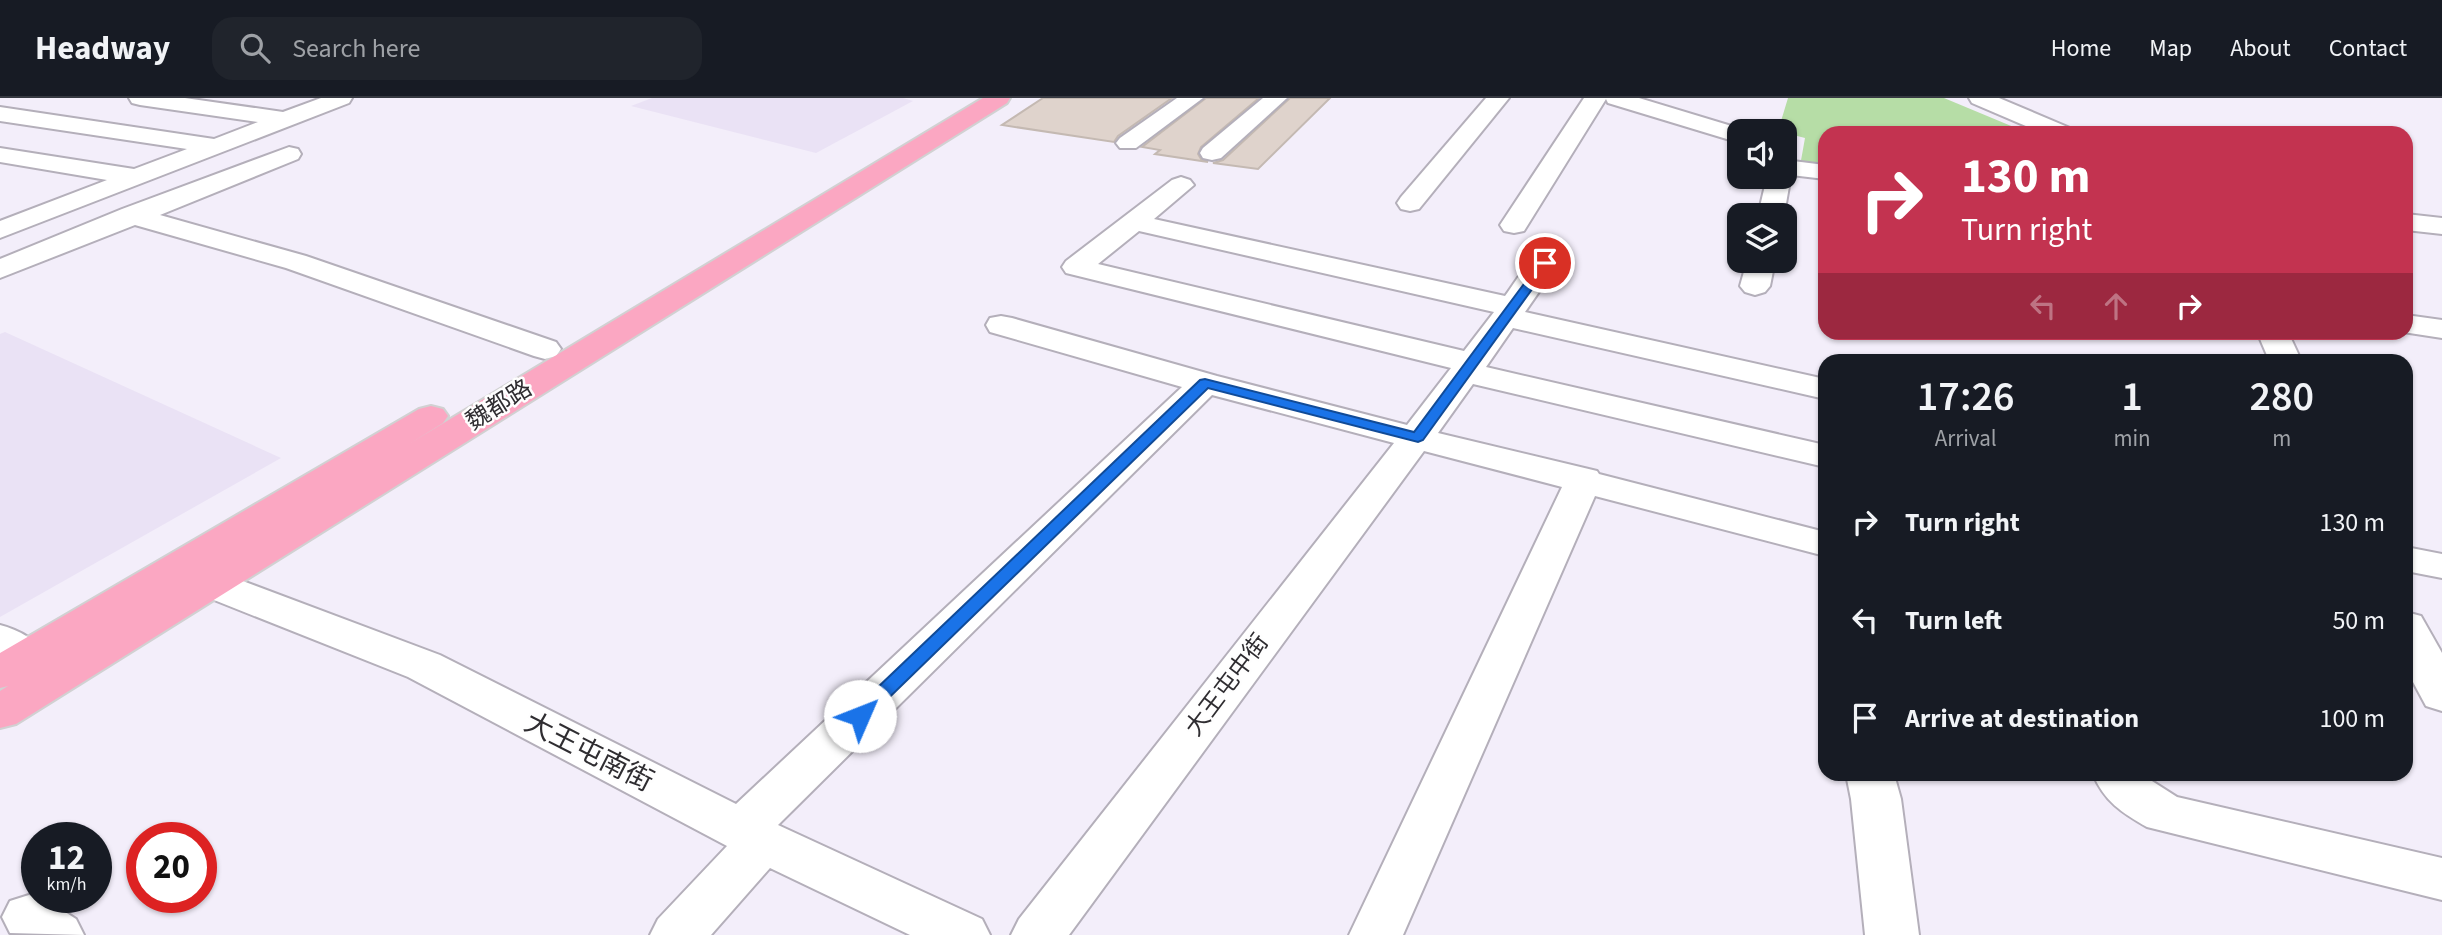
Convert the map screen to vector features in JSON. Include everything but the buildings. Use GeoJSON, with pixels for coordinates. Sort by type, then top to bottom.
{"type":"FeatureCollection","features":[{"type":"Feature","properties":{"kind":"main road","name":"魏都路"},"geometry":{"type":"LineString","coordinates":[[9,656],[545,349],[965,98]]}},
{"type":"Feature","properties":{"kind":"main road","name":"魏都路"},"geometry":{"type":"LineString","coordinates":[[0,712],[999,98]]}},
{"type":"Feature","properties":{"kind":"street"},"geometry":{"type":"LineString","coordinates":[[140,98],[285,120]]}},
{"type":"Feature","properties":{"kind":"street"},"geometry":{"type":"LineString","coordinates":[[0,230],[341,98]]}},
{"type":"Feature","properties":{"kind":"street"},"geometry":{"type":"LineString","coordinates":[[1128,143],[1192,98]]}},
{"type":"Feature","properties":{"kind":"street"},"geometry":{"type":"LineString","coordinates":[[1212,153],[1276,98]]}},
{"type":"Feature","properties":{"kind":"street"},"geometry":{"type":"LineString","coordinates":[[1410,203],[1497,98]]}},
{"type":"Feature","properties":{"kind":"street"},"geometry":{"type":"LineString","coordinates":[[1514,225],[1595,98]]}},
{"type":"Feature","properties":{"kind":"street"},"geometry":{"type":"LineString","coordinates":[[1616,98],[1727,132]]}},
{"type":"Feature","properties":{"kind":"street"},"geometry":{"type":"LineString","coordinates":[[1980,98],[2046,126]]}},
{"type":"Feature","properties":{"kind":"street"},"geometry":{"type":"LineString","coordinates":[[0,114],[216,146]]}},
{"type":"Feature","properties":{"kind":"street"},"geometry":{"type":"LineString","coordinates":[[0,269],[289,154]]}},
{"type":"Feature","properties":{"kind":"street"},"geometry":{"type":"LineString","coordinates":[[0,155],[137,177]]}},
{"type":"Feature","properties":{"kind":"street"},"geometry":{"type":"LineString","coordinates":[[1797,168],[1818,171]]}},
{"type":"Feature","properties":{"kind":"street"},"geometry":{"type":"LineString","coordinates":[[1181,185],[1076,267],[1818,454]]}},
{"type":"Feature","properties":{"kind":"street"},"geometry":{"type":"LineString","coordinates":[[0,204],[47,212]]}},
{"type":"Feature","properties":{"kind":"street"},"geometry":{"type":"LineString","coordinates":[[131,215],[296,262],[545,349]]}},
{"type":"Feature","properties":{"kind":"street"},"geometry":{"type":"LineString","coordinates":[[1133,222],[1818,387]]}},
{"type":"Feature","properties":{"kind":"street"},"geometry":{"type":"LineString","coordinates":[[2413,223],[2442,226]]}},
{"type":"Feature","properties":{"kind":"street","name":"大王屯中街"},"geometry":{"type":"LineString","coordinates":[[1038,935],[1332,546],[1418,437],[1545,263]]}},
{"type":"Feature","properties":{"kind":"street"},"geometry":{"type":"LineString","coordinates":[[2413,325],[2442,329]]}},
{"type":"Feature","properties":{"kind":"street"},"geometry":{"type":"LineString","coordinates":[[1001,326],[1205,383],[1584,479],[1818,542]]}},
{"type":"Feature","properties":{"kind":"street"},"geometry":{"type":"LineString","coordinates":[[677,935],[752,835],[1205,383]]}},
{"type":"Feature","properties":{"kind":"street"},"geometry":{"type":"LineString","coordinates":[[1376,935],[1584,479]]}},
{"type":"Feature","properties":{"kind":"street"},"geometry":{"type":"LineString","coordinates":[[2413,560],[2442,566]]}},
{"type":"Feature","properties":{"kind":"street","name":"大王屯南街"},"geometry":{"type":"LineString","coordinates":[[209,583],[424,666],[752,835],[963,935]]}},
{"type":"Feature","properties":{"kind":"street"},"geometry":{"type":"LineString","coordinates":[[2413,639],[2442,695]]}},
{"type":"Feature","properties":{"kind":"street"},"geometry":{"type":"LineString","coordinates":[[1872,781],[1892,935]]}},
{"type":"Feature","properties":{"kind":"street"},"geometry":{"type":"LineString","coordinates":[[2122,781],[2141,801],[2165,813],[2442,879]]}},
{"type":"Feature","properties":{"kind":"shaded area"},"geometry":{"type":"Polygon","coordinates":[[[652,98],[903,98],[913,101],[816,153],[631,106],[652,98]]]}},
{"type":"Feature","properties":{"kind":"shaded area"},"geometry":{"type":"Polygon","coordinates":[[[5,332],[281,458],[0,617],[0,334],[5,332]]]}},
{"type":"Feature","properties":{"kind":"green space"},"geometry":{"type":"Polygon","coordinates":[[[1788,98],[1944,98],[2011,126],[1818,126],[1818,168],[1800,166],[1805,138],[1797,136],[1797,119],[1782,119],[1788,98]]]}},
{"type":"Feature","properties":{"kind":"route"},"geometry":{"type":"LineString","coordinates":[[860,716],[1205,383],[1418,437],[1545,263]]}}]}
